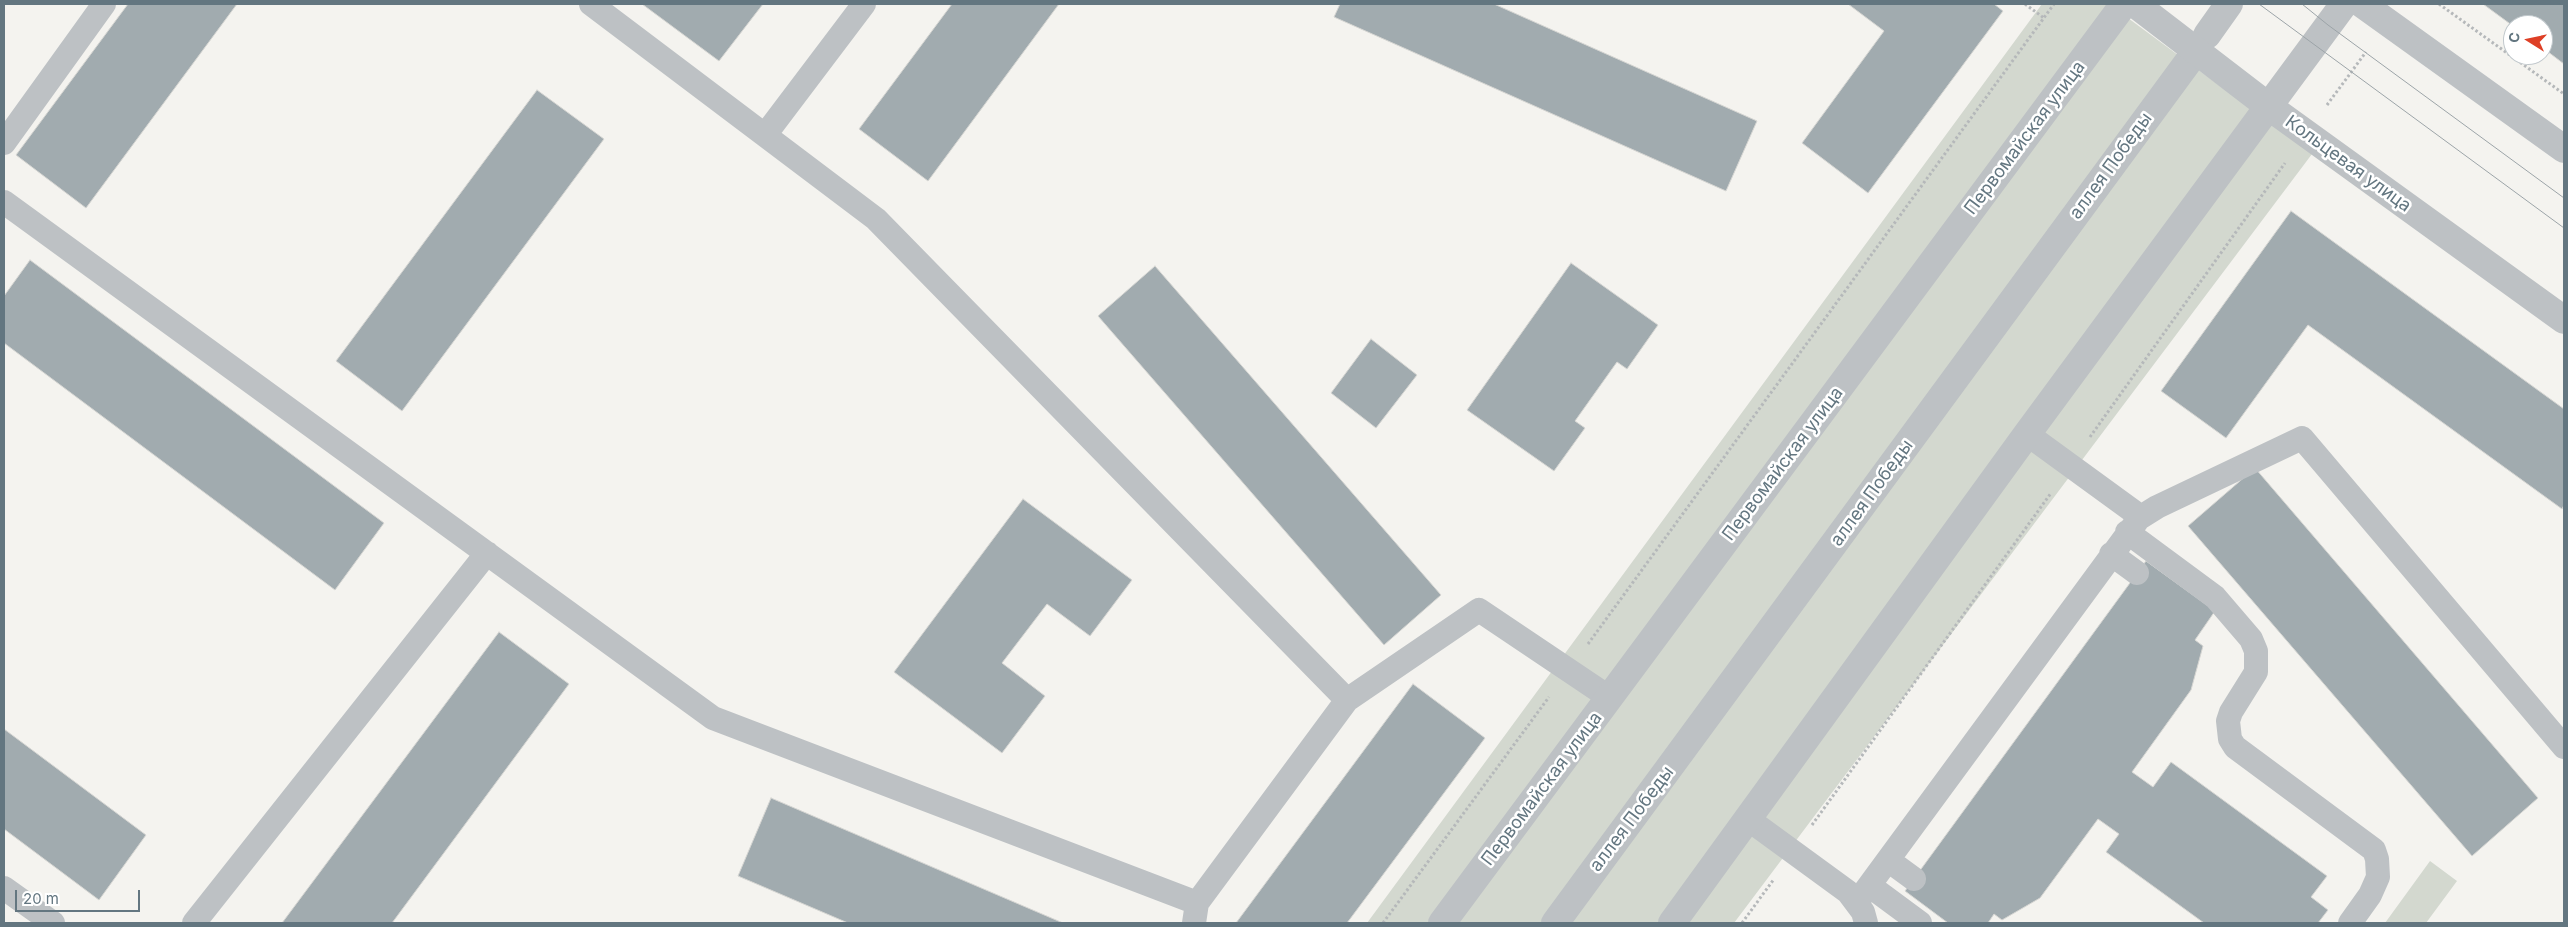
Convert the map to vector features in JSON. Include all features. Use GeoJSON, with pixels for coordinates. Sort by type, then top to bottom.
{"type":"FeatureCollection","features":[{"type":"Feature","properties":{"kind":"street","name":"Первомайская улица"},"geometry":{"type":"LineString","coordinates":[[1442,923],[2124,4]]}},
{"type":"Feature","properties":{"kind":"street","name":"Кольцевая улица"},"geometry":{"type":"LineString","coordinates":[[2135,4],[2268,106],[2564,320]]}},
{"type":"Feature","properties":{"kind":"street"},"geometry":{"type":"LineString","coordinates":[[2207,35],[2229,4]]}},
{"type":"Feature","properties":{"kind":"street"},"geometry":{"type":"LineString","coordinates":[[1672,923],[2027,434],[2344,4]]}},
{"type":"Feature","properties":{"kind":"street"},"geometry":{"type":"LineString","coordinates":[[2362,4],[2564,150]]}},
{"type":"Feature","properties":{"kind":"street","name":"аллея Победы"},"geometry":{"type":"LineString","coordinates":[[1555,923],[2188,62]]}},
{"type":"Feature","properties":{"kind":"lane"},"geometry":{"type":"LineString","coordinates":[[4,143],[104,4]]}},
{"type":"Feature","properties":{"kind":"lane"},"geometry":{"type":"LineString","coordinates":[[591,4],[876,219],[1347,700]]}},
{"type":"Feature","properties":{"kind":"lane"},"geometry":{"type":"LineString","coordinates":[[764,135],[864,4]]}},
{"type":"Feature","properties":{"kind":"lane"},"geometry":{"type":"LineString","coordinates":[[4,202],[713,718],[1196,913],[1347,700],[1479,610],[1610,698]]}},
{"type":"Feature","properties":{"kind":"lane"},"geometry":{"type":"LineString","coordinates":[[2027,434],[2215,597],[2251,639],[2256,651],[2256,672],[2231,712],[2228,721],[2230,738],[2235,747],[2374,850],[2377,859],[2378,877],[2370,895],[2350,923]]}},
{"type":"Feature","properties":{"kind":"lane"},"geometry":{"type":"LineString","coordinates":[[1864,904],[1888,860],[2134,525],[2156,507],[2302,438],[2564,747]]}},
{"type":"Feature","properties":{"kind":"lane"},"geometry":{"type":"LineString","coordinates":[[194,923],[487,553]]}},
{"type":"Feature","properties":{"kind":"lane"},"geometry":{"type":"LineString","coordinates":[[2111,554],[2137,573]]}},
{"type":"Feature","properties":{"kind":"lane"},"geometry":{"type":"LineString","coordinates":[[1748,819],[1864,904],[1920,923]]}},
{"type":"Feature","properties":{"kind":"lane"},"geometry":{"type":"LineString","coordinates":[[1888,860],[1914,879]]}},
{"type":"Feature","properties":{"kind":"lane"},"geometry":{"type":"LineString","coordinates":[[4,888],[53,923]]}},
{"type":"Feature","properties":{"kind":"path"},"geometry":{"type":"LineString","coordinates":[[2026,4],[2044,18]]}},
{"type":"Feature","properties":{"kind":"path"},"geometry":{"type":"LineString","coordinates":[[1383,923],[2054,4]]}},
{"type":"Feature","properties":{"kind":"path"},"geometry":{"type":"LineString","coordinates":[[2438,4],[2564,94]]}},
{"type":"Feature","properties":{"kind":"shaded area"},"geometry":{"type":"Polygon","coordinates":[[[2042,4],[2109,4],[2312,154],[1734,923],[1367,923],[2042,4]]]}},
{"type":"Feature","properties":{"kind":"shaded area"},"geometry":{"type":"Polygon","coordinates":[[[2430,861],[2457,881],[2426,923],[2385,923],[2430,861]]]}},
{"type":"Feature","properties":{"kind":"building"},"geometry":{"type":"Polygon","coordinates":[[[128,4],[237,4],[86,208],[16,155],[128,4]]]}},
{"type":"Feature","properties":{"kind":"building"},"geometry":{"type":"Polygon","coordinates":[[[642,4],[763,4],[719,61],[642,4]]]}},
{"type":"Feature","properties":{"kind":"building"},"geometry":{"type":"Polygon","coordinates":[[[952,4],[1059,4],[928,181],[859,129],[952,4]]]}},
{"type":"Feature","properties":{"kind":"building"},"geometry":{"type":"Polygon","coordinates":[[[1340,4],[1494,4],[1757,121],[1726,191],[1334,17],[1340,4]]]}},
{"type":"Feature","properties":{"kind":"building"},"geometry":{"type":"Polygon","coordinates":[[[1848,4],[1994,4],[2003,11],[1868,193],[1802,143],[1884,31],[1848,4]]]}},
{"type":"Feature","properties":{"kind":"building"},"geometry":{"type":"Polygon","coordinates":[[[2483,4],[2564,4],[2564,64],[2553,56],[2553,15],[2503,15],[2503,19],[2483,4]]]}},
{"type":"Feature","properties":{"kind":"building"},"geometry":{"type":"Polygon","coordinates":[[[537,90],[604,139],[402,411],[336,361],[537,90]]]}},
{"type":"Feature","properties":{"kind":"building"},"geometry":{"type":"Polygon","coordinates":[[[2291,211],[2564,409],[2564,505],[2562,509],[2308,325],[2226,438],[2161,391],[2291,211]]]}},
{"type":"Feature","properties":{"kind":"building"},"geometry":{"type":"Polygon","coordinates":[[[30,260],[384,523],[335,590],[4,343],[4,296],[30,260]]]}},
{"type":"Feature","properties":{"kind":"building"},"geometry":{"type":"Polygon","coordinates":[[[1571,263],[1658,325],[1627,369],[1617,362],[1575,421],[1585,428],[1554,471],[1467,410],[1571,263]]]}},
{"type":"Feature","properties":{"kind":"building"},"geometry":{"type":"Polygon","coordinates":[[[1155,266],[1441,595],[1384,645],[1098,316],[1155,266]]]}},
{"type":"Feature","properties":{"kind":"building"},"geometry":{"type":"Polygon","coordinates":[[[1371,339],[1417,375],[1376,428],[1331,393],[1371,339]]]}},
{"type":"Feature","properties":{"kind":"building"},"geometry":{"type":"Polygon","coordinates":[[[2255,468],[2538,798],[2472,856],[2188,526],[2255,468]]]}},
{"type":"Feature","properties":{"kind":"building"},"geometry":{"type":"Polygon","coordinates":[[[1023,499],[1132,580],[1090,636],[1047,604],[1002,663],[1045,696],[1002,753],[894,672],[1023,499]]]}},
{"type":"Feature","properties":{"kind":"building"},"geometry":{"type":"Polygon","coordinates":[[[2146,561],[2215,611],[2195,640],[2203,646],[2191,690],[2132,772],[2153,787],[2171,762],[2327,876],[2311,897],[2328,910],[2318,923],[2204,923],[2106,852],[2119,834],[2098,819],[2040,898],[2002,920],[1994,914],[1988,923],[1948,923],[1905,891],[2146,561]]]}},
{"type":"Feature","properties":{"kind":"building"},"geometry":{"type":"Polygon","coordinates":[[[499,632],[569,684],[392,923],[282,923],[499,632]]]}},
{"type":"Feature","properties":{"kind":"building"},"geometry":{"type":"Polygon","coordinates":[[[1413,684],[1485,738],[1347,923],[1236,923],[1413,684]]]}},
{"type":"Feature","properties":{"kind":"building"},"geometry":{"type":"Polygon","coordinates":[[[4,729],[146,835],[99,900],[4,829],[4,729]]]}},
{"type":"Feature","properties":{"kind":"building"},"geometry":{"type":"Polygon","coordinates":[[[771,798],[1063,923],[848,923],[738,876],[771,798]]]}},
{"type":"Feature","properties":{"kind":"tram line"},"geometry":{"type":"LineString","coordinates":[[2259,4],[2564,228]]}},
{"type":"Feature","properties":{"kind":"tram line"},"geometry":{"type":"LineString","coordinates":[[2302,4],[2564,198]]}}]}
